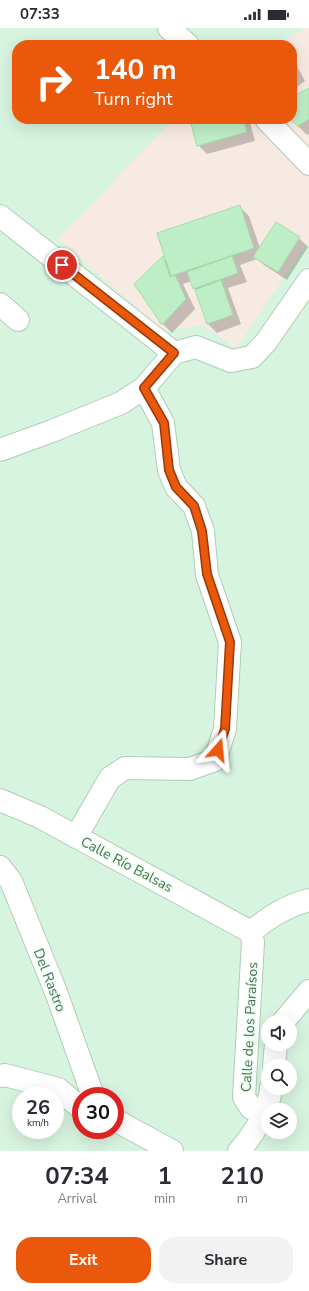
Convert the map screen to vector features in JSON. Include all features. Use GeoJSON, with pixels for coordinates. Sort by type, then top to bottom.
{"type":"FeatureCollection","features":[{"type":"Feature","properties":{"kind":"street"},"geometry":{"type":"LineString","coordinates":[[169,28],[182,40]]}},
{"type":"Feature","properties":{"kind":"street"},"geometry":{"type":"LineString","coordinates":[[271,124],[309,164]]}},
{"type":"Feature","properties":{"kind":"street"},"geometry":{"type":"LineString","coordinates":[[0,216],[174,353]]}},
{"type":"Feature","properties":{"kind":"street"},"geometry":{"type":"LineString","coordinates":[[0,450],[52,432],[121,403],[144,388],[174,353],[196,347],[231,361],[252,357],[266,342],[309,280]]}},
{"type":"Feature","properties":{"kind":"street"},"geometry":{"type":"LineString","coordinates":[[0,304],[18,320]]}},
{"type":"Feature","properties":{"kind":"street"},"geometry":{"type":"LineString","coordinates":[[76,836],[110,778],[125,768],[190,769],[215,760],[225,729],[230,642],[207,574],[202,531],[194,506],[176,487],[169,470],[164,423],[144,388]]}},
{"type":"Feature","properties":{"kind":"street","name":"Calle Río Balsas"},"geometry":{"type":"LineString","coordinates":[[0,800],[40,817],[251,932]]}},
{"type":"Feature","properties":{"kind":"street","name":"Del Rastro"},"geometry":{"type":"LineString","coordinates":[[0,867],[11,881],[56,992],[90,1087]]}},
{"type":"Feature","properties":{"kind":"street"},"geometry":{"type":"LineString","coordinates":[[251,932],[268,917],[293,905],[309,900]]}},
{"type":"Feature","properties":{"kind":"street","name":"Calle de los Paraísos"},"geometry":{"type":"LineString","coordinates":[[251,932],[253,942],[244,1097],[251,1108],[261,1111]]}},
{"type":"Feature","properties":{"kind":"street"},"geometry":{"type":"LineString","coordinates":[[289,1015],[309,991]]}},
{"type":"Feature","properties":{"kind":"street"},"geometry":{"type":"LineString","coordinates":[[0,1076],[4,1075],[58,1089],[72,1101]]}},
{"type":"Feature","properties":{"kind":"street"},"geometry":{"type":"LineString","coordinates":[[239,1151],[252,1136],[261,1116]]}},
{"type":"Feature","properties":{"kind":"street"},"geometry":{"type":"LineString","coordinates":[[124,1127],[172,1151]]}},
{"type":"Feature","properties":{"kind":"shaded area"},"geometry":{"type":"Polygon","coordinates":[[[0,28],[309,28],[309,1151],[0,1151],[0,28]]]}},
{"type":"Feature","properties":{"kind":"shaded area"},"geometry":{"type":"Polygon","coordinates":[[[304,28],[309,28],[309,150],[286,124],[297,124],[297,40],[284,40],[304,28]]]}},
{"type":"Feature","properties":{"kind":"shaded area"},"geometry":{"type":"Polygon","coordinates":[[[169,124],[261,124],[309,175],[309,240],[236,348],[202,325],[164,331],[58,239],[169,124]]]}},
{"type":"Feature","properties":{"kind":"building"},"geometry":{"type":"Polygon","coordinates":[[[309,88],[309,119],[298,126],[296,124],[297,124],[297,94],[309,88]]]}},
{"type":"Feature","properties":{"kind":"building"},"geometry":{"type":"Polygon","coordinates":[[[191,124],[245,124],[247,132],[197,146],[191,124]]]}},
{"type":"Feature","properties":{"kind":"building"},"geometry":{"type":"Polygon","coordinates":[[[240,205],[254,248],[171,276],[157,233],[240,205]]]}},
{"type":"Feature","properties":{"kind":"building"},"geometry":{"type":"Polygon","coordinates":[[[276,222],[300,237],[278,272],[253,257],[276,222]]]}},
{"type":"Feature","properties":{"kind":"building"},"geometry":{"type":"Polygon","coordinates":[[[163,256],[170,277],[175,275],[186,299],[162,325],[134,284],[163,256]]]}},
{"type":"Feature","properties":{"kind":"building"},"geometry":{"type":"Polygon","coordinates":[[[232,256],[238,273],[193,289],[187,272],[232,256]]]}},
{"type":"Feature","properties":{"kind":"building"},"geometry":{"type":"Polygon","coordinates":[[[221,280],[233,315],[207,324],[195,290],[221,280]]]}},
{"type":"Feature","properties":{"kind":"route"},"geometry":{"type":"LineString","coordinates":[[62,265],[174,353],[144,388],[164,423],[169,470],[176,487],[194,506],[202,531],[207,574],[230,642],[225,729],[218,750]]}}]}
